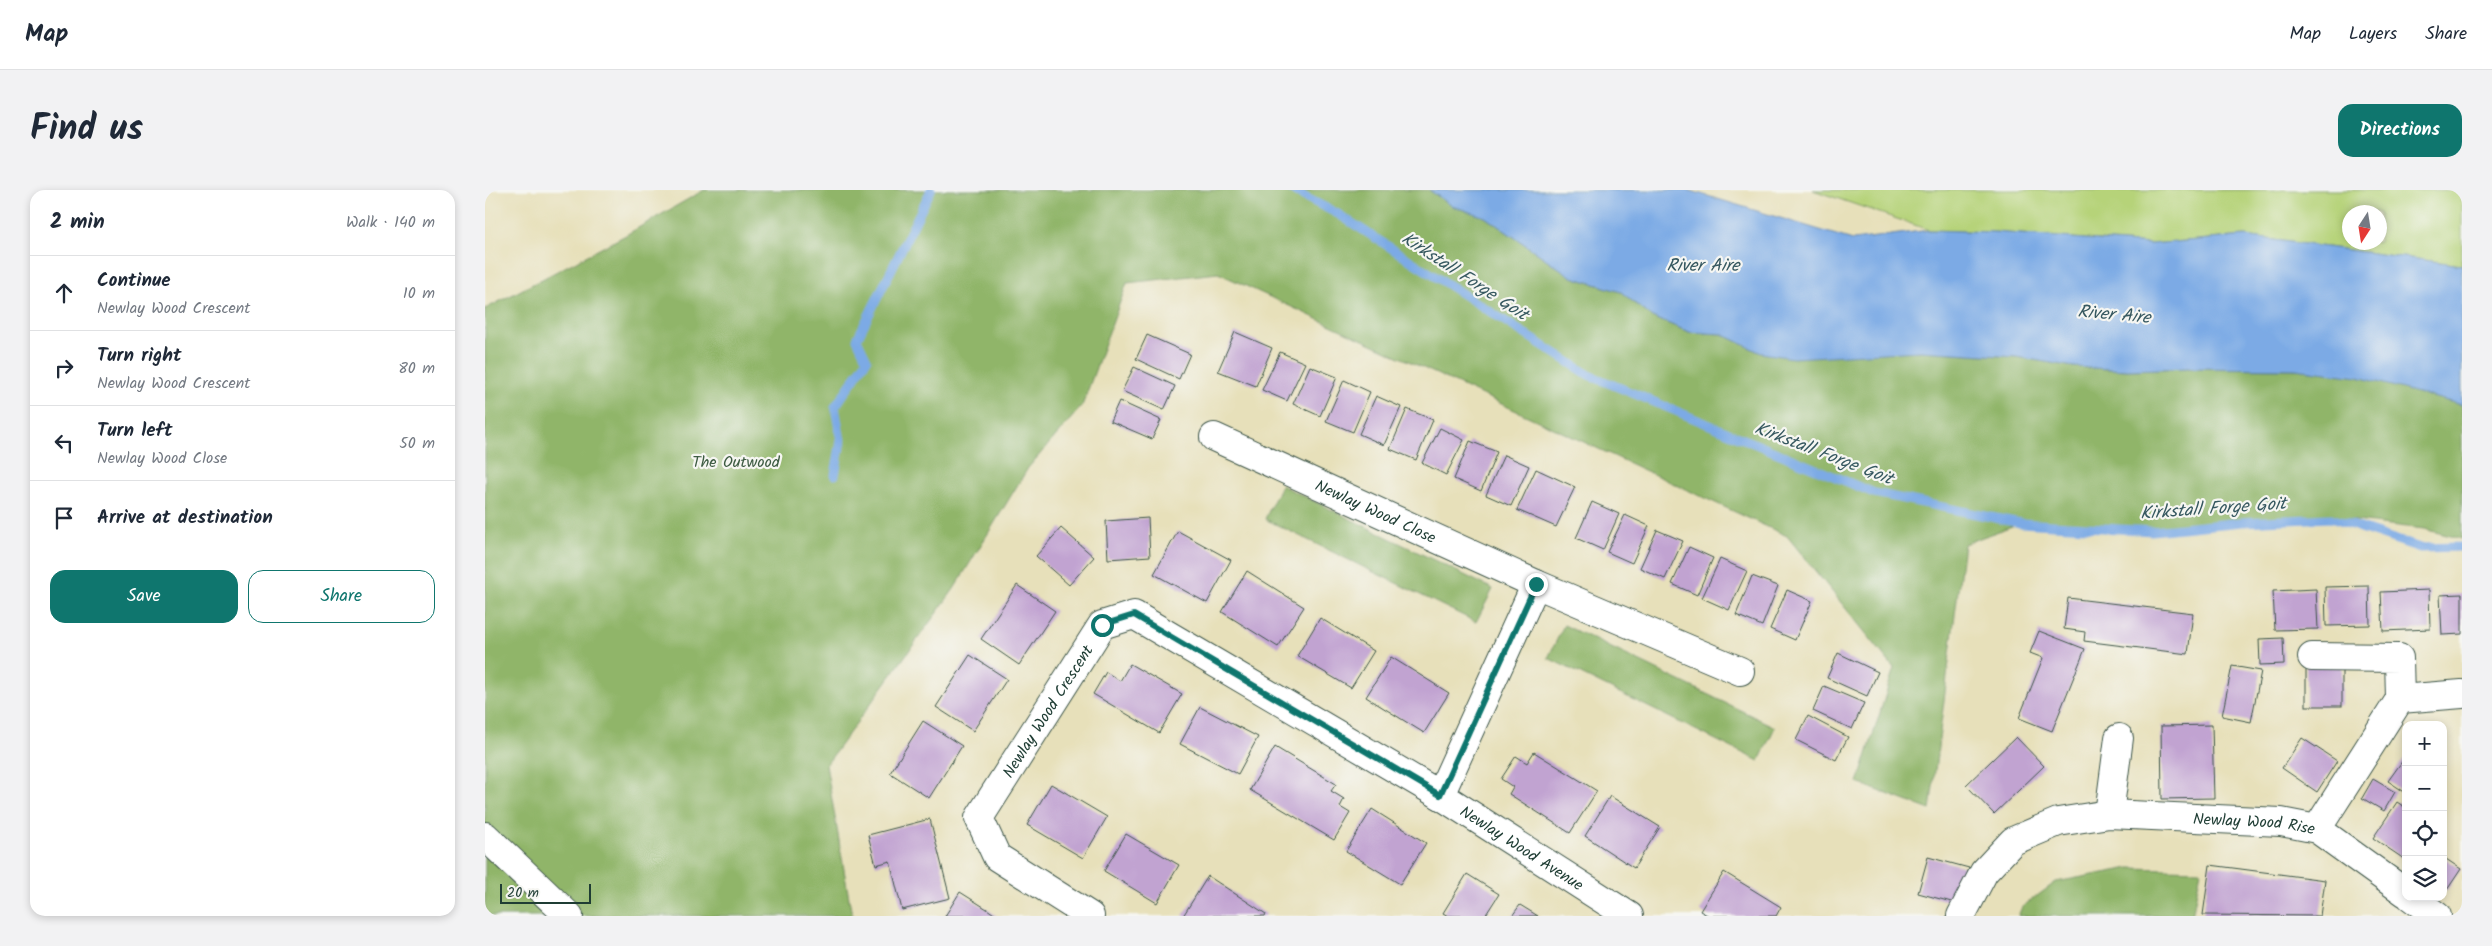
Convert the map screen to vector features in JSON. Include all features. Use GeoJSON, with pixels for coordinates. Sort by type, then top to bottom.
{"type":"FeatureCollection","features":[{"type":"Feature","properties":{"kind":"street","name":"Newlay Wood Close"},"geometry":{"type":"LineString","coordinates":[[1214,438],[1536,584],[1740,671]]}},
{"type":"Feature","properties":{"kind":"street"},"geometry":{"type":"LineString","coordinates":[[1440,795],[1536,584]]}},
{"type":"Feature","properties":{"kind":"street","name":"Newlay Wood Crescent"},"geometry":{"type":"LineString","coordinates":[[1090,916],[997,857],[979,818],[1102,625],[1134,615],[1440,795]]}},
{"type":"Feature","properties":{"kind":"street"},"geometry":{"type":"LineString","coordinates":[[2312,657],[2399,658],[2400,700],[2317,829]]}},
{"type":"Feature","properties":{"kind":"street"},"geometry":{"type":"LineString","coordinates":[[2400,700],[2462,694]]}},
{"type":"Feature","properties":{"kind":"street"},"geometry":{"type":"LineString","coordinates":[[2109,814],[2119,738]]}},
{"type":"Feature","properties":{"kind":"street","name":"Newlay Wood Avenue"},"geometry":{"type":"LineString","coordinates":[[1440,795],[1629,916]]}},
{"type":"Feature","properties":{"kind":"street","name":"Newlay Wood Rise"},"geometry":{"type":"LineString","coordinates":[[1961,916],[1984,872],[2013,841],[2058,822],[2109,814],[2281,822],[2317,829],[2402,890]]}},
{"type":"Feature","properties":{"kind":"street"},"geometry":{"type":"LineString","coordinates":[[485,836],[569,916]]}},
{"type":"Feature","properties":{"kind":"street"},"geometry":{"type":"LineString","coordinates":[[2416,901],[2437,916]]}},
{"type":"Feature","properties":{"kind":"green space","name":"The Outwood"},"geometry":{"type":"Polygon","coordinates":[[[704,190],[1429,190],[1452,206],[1485,217],[1572,277],[1621,292],[1652,317],[1689,332],[1722,334],[1761,353],[1920,351],[2017,357],[2074,367],[2128,370],[2188,368],[2295,369],[2358,376],[2462,405],[2462,539],[2424,529],[2331,518],[2242,522],[2152,531],[2020,523],[1964,544],[1930,810],[1858,783],[1894,668],[1787,536],[1218,273],[1127,283],[1082,406],[1028,468],[954,589],[826,765],[852,916],[485,916],[485,309],[624,236],[704,190]]]}},
{"type":"Feature","properties":{"kind":"green space"},"geometry":{"type":"Polygon","coordinates":[[[1813,190],[2462,190],[2462,265],[2350,250],[2387,250],[2387,205],[2342,205],[2342,249],[2245,236],[2150,244],[1995,232],[1929,230],[1813,190]]]}},
{"type":"Feature","properties":{"kind":"green space"},"geometry":{"type":"Polygon","coordinates":[[[1281,485],[1493,589],[1476,622],[1265,519],[1281,485]]]}},
{"type":"Feature","properties":{"kind":"green space"},"geometry":{"type":"Polygon","coordinates":[[[1564,625],[1775,727],[1759,761],[1548,658],[1564,625]]]}},
{"type":"Feature","properties":{"kind":"green space"},"geometry":{"type":"Polygon","coordinates":[[[2130,868],[2201,870],[2192,916],[2018,916],[2022,907],[2056,882],[2130,868]]]}},
{"type":"Feature","properties":{"kind":"water","name":"River Aire"},"geometry":{"type":"Polygon","coordinates":[[[1429,190],[1688,190],[1853,240],[1929,230],[1995,232],[2150,244],[2245,236],[2462,265],[2462,405],[2358,377],[2295,369],[2188,368],[2128,370],[2074,367],[2017,357],[1920,351],[1793,358],[1761,353],[1722,334],[1689,332],[1652,317],[1621,292],[1572,277],[1485,217],[1452,206],[1429,190]]]}},
{"type":"Feature","properties":{"kind":"building"},"geometry":{"type":"Polygon","coordinates":[[[1235,332],[1272,348],[1256,386],[1218,371],[1235,332]]]}},
{"type":"Feature","properties":{"kind":"building"},"geometry":{"type":"Polygon","coordinates":[[[1147,335],[1190,354],[1179,379],[1136,359],[1147,335]]]}},
{"type":"Feature","properties":{"kind":"building"},"geometry":{"type":"Polygon","coordinates":[[[1280,352],[1305,363],[1287,401],[1262,390],[1280,352]]]}},
{"type":"Feature","properties":{"kind":"building"},"geometry":{"type":"Polygon","coordinates":[[[1310,366],[1337,377],[1320,416],[1293,404],[1310,366]]]}},
{"type":"Feature","properties":{"kind":"building"},"geometry":{"type":"Polygon","coordinates":[[[1134,367],[1175,386],[1164,410],[1122,391],[1134,367]]]}},
{"type":"Feature","properties":{"kind":"building"},"geometry":{"type":"Polygon","coordinates":[[[1344,380],[1370,392],[1353,432],[1326,421],[1344,380]]]}},
{"type":"Feature","properties":{"kind":"building"},"geometry":{"type":"Polygon","coordinates":[[[1376,396],[1401,407],[1384,445],[1359,434],[1376,396]]]}},
{"type":"Feature","properties":{"kind":"building"},"geometry":{"type":"Polygon","coordinates":[[[1119,401],[1161,420],[1152,439],[1110,421],[1119,401]]]}},
{"type":"Feature","properties":{"kind":"building"},"geometry":{"type":"Polygon","coordinates":[[[1407,409],[1433,420],[1416,460],[1390,449],[1407,409]]]}},
{"type":"Feature","properties":{"kind":"building"},"geometry":{"type":"Polygon","coordinates":[[[1440,428],[1464,440],[1446,475],[1422,463],[1440,428]]]}},
{"type":"Feature","properties":{"kind":"building"},"geometry":{"type":"Polygon","coordinates":[[[1470,441],[1497,452],[1481,491],[1454,479],[1470,441]]]}},
{"type":"Feature","properties":{"kind":"building"},"geometry":{"type":"Polygon","coordinates":[[[1504,455],[1529,466],[1511,506],[1486,495],[1504,455]]]}},
{"type":"Feature","properties":{"kind":"building"},"geometry":{"type":"Polygon","coordinates":[[[1536,469],[1575,487],[1556,527],[1517,510],[1536,469]]]}},
{"type":"Feature","properties":{"kind":"building"},"geometry":{"type":"Polygon","coordinates":[[[1592,502],[1619,514],[1603,550],[1576,538],[1592,502]]]}},
{"type":"Feature","properties":{"kind":"building"},"geometry":{"type":"Polygon","coordinates":[[[1625,515],[1649,526],[1632,563],[1607,552],[1625,515]]]}},
{"type":"Feature","properties":{"kind":"building"},"geometry":{"type":"Polygon","coordinates":[[[1148,518],[1150,556],[1108,559],[1106,521],[1148,518]]]}},
{"type":"Feature","properties":{"kind":"building"},"geometry":{"type":"Polygon","coordinates":[[[1061,528],[1094,557],[1069,585],[1036,556],[1061,528]]]}},
{"type":"Feature","properties":{"kind":"building"},"geometry":{"type":"Polygon","coordinates":[[[1657,530],[1683,541],[1665,579],[1640,568],[1657,530]]]}},
{"type":"Feature","properties":{"kind":"building"},"geometry":{"type":"Polygon","coordinates":[[[1178,531],[1231,560],[1207,603],[1154,574],[1178,531]]]}},
{"type":"Feature","properties":{"kind":"building"},"geometry":{"type":"Polygon","coordinates":[[[1689,547],[1713,558],[1697,595],[1672,584],[1689,547]]]}},
{"type":"Feature","properties":{"kind":"building"},"geometry":{"type":"Polygon","coordinates":[[[1720,559],[1747,571],[1729,610],[1702,598],[1720,559]]]}},
{"type":"Feature","properties":{"kind":"building"},"geometry":{"type":"Polygon","coordinates":[[[1247,571],[1304,607],[1278,647],[1222,612],[1247,571]]]}},
{"type":"Feature","properties":{"kind":"building"},"geometry":{"type":"Polygon","coordinates":[[[1752,576],[1778,586],[1762,626],[1736,615],[1752,576]]]}},
{"type":"Feature","properties":{"kind":"building"},"geometry":{"type":"Polygon","coordinates":[[[1017,585],[1055,611],[1019,665],[981,639],[1017,585]]]}},
{"type":"Feature","properties":{"kind":"building"},"geometry":{"type":"Polygon","coordinates":[[[2369,586],[2370,625],[2326,626],[2325,587],[2369,586]]]}},
{"type":"Feature","properties":{"kind":"building"},"geometry":{"type":"Polygon","coordinates":[[[2316,589],[2318,629],[2275,630],[2273,591],[2316,589]]]}},
{"type":"Feature","properties":{"kind":"building"},"geometry":{"type":"Polygon","coordinates":[[[1787,590],[1812,601],[1795,640],[1770,629],[1787,590]]]}},
{"type":"Feature","properties":{"kind":"building"},"geometry":{"type":"Polygon","coordinates":[[[2429,590],[2430,629],[2383,631],[2381,592],[2429,590]]]}},
{"type":"Feature","properties":{"kind":"building"},"geometry":{"type":"Polygon","coordinates":[[[2462,594],[2462,634],[2442,635],[2440,595],[2462,594]]]}},
{"type":"Feature","properties":{"kind":"building"},"geometry":{"type":"Polygon","coordinates":[[[2068,598],[2193,613],[2188,654],[2084,641],[2085,632],[2064,629],[2068,598]]]}},
{"type":"Feature","properties":{"kind":"building"},"geometry":{"type":"Polygon","coordinates":[[[1320,618],[1374,651],[1351,688],[1297,656],[1320,618]]]}},
{"type":"Feature","properties":{"kind":"building"},"geometry":{"type":"Polygon","coordinates":[[[2039,631],[2085,649],[2052,731],[2019,718],[2043,658],[2030,653],[2039,631]]]}},
{"type":"Feature","properties":{"kind":"building"},"geometry":{"type":"Polygon","coordinates":[[[2283,638],[2284,664],[2260,665],[2259,639],[2283,638]]]}},
{"type":"Feature","properties":{"kind":"building"},"geometry":{"type":"Polygon","coordinates":[[[1838,653],[1878,672],[1867,696],[1827,678],[1838,653]]]}},
{"type":"Feature","properties":{"kind":"building"},"geometry":{"type":"Polygon","coordinates":[[[970,655],[1007,679],[973,731],[936,707],[970,655]]]}},
{"type":"Feature","properties":{"kind":"building"},"geometry":{"type":"Polygon","coordinates":[[[1391,657],[1449,693],[1424,733],[1366,697],[1391,657]]]}},
{"type":"Feature","properties":{"kind":"building"},"geometry":{"type":"Polygon","coordinates":[[[1130,664],[1182,694],[1159,733],[1093,694],[1106,672],[1120,681],[1130,664]]]}},
{"type":"Feature","properties":{"kind":"building"},"geometry":{"type":"Polygon","coordinates":[[[2232,666],[2261,671],[2251,722],[2222,716],[2232,666]]]}},
{"type":"Feature","properties":{"kind":"building"},"geometry":{"type":"Polygon","coordinates":[[[2306,666],[2342,666],[2342,706],[2306,706],[2306,666]]]}},
{"type":"Feature","properties":{"kind":"building"},"geometry":{"type":"Polygon","coordinates":[[[1824,686],[1864,703],[1852,729],[1813,711],[1824,686]]]}},
{"type":"Feature","properties":{"kind":"building"},"geometry":{"type":"Polygon","coordinates":[[[1200,707],[1258,737],[1238,774],[1180,744],[1200,707]]]}},
{"type":"Feature","properties":{"kind":"building"},"geometry":{"type":"Polygon","coordinates":[[[1808,716],[1848,737],[1836,760],[1796,740],[1808,716]]]}},
{"type":"Feature","properties":{"kind":"building"},"geometry":{"type":"Polygon","coordinates":[[[923,721],[962,746],[929,798],[890,773],[923,721]]]}},
{"type":"Feature","properties":{"kind":"building"},"geometry":{"type":"Polygon","coordinates":[[[2212,725],[2214,798],[2162,799],[2161,726],[2212,725]]]}},
{"type":"Feature","properties":{"kind":"building"},"geometry":{"type":"Polygon","coordinates":[[[2016,737],[2044,766],[1994,814],[1966,785],[2016,737]]]}},
{"type":"Feature","properties":{"kind":"building"},"geometry":{"type":"Polygon","coordinates":[[[2302,738],[2337,761],[2317,792],[2282,768],[2302,738]]]}},
{"type":"Feature","properties":{"kind":"building"},"geometry":{"type":"Polygon","coordinates":[[[1275,747],[1336,784],[1331,791],[1344,799],[1340,807],[1350,813],[1334,840],[1250,790],[1275,747]]]}},
{"type":"Feature","properties":{"kind":"building"},"geometry":{"type":"Polygon","coordinates":[[[1534,752],[1597,791],[1570,833],[1509,794],[1513,787],[1501,779],[1516,756],[1527,763],[1534,752]]]}},
{"type":"Feature","properties":{"kind":"building"},"geometry":{"type":"Polygon","coordinates":[[[2402,762],[2402,790],[2388,781],[2402,762]]]}},
{"type":"Feature","properties":{"kind":"building"},"geometry":{"type":"Polygon","coordinates":[[[2373,779],[2395,792],[2384,811],[2362,798],[2373,779]]]}},
{"type":"Feature","properties":{"kind":"building"},"geometry":{"type":"Polygon","coordinates":[[[1051,784],[1107,817],[1083,858],[1027,825],[1051,784]]]}},
{"type":"Feature","properties":{"kind":"building"},"geometry":{"type":"Polygon","coordinates":[[[1610,796],[1660,827],[1634,868],[1585,836],[1610,796]]]}},
{"type":"Feature","properties":{"kind":"building"},"geometry":{"type":"Polygon","coordinates":[[[2397,802],[2402,805],[2402,858],[2373,838],[2397,802]]]}},
{"type":"Feature","properties":{"kind":"building"},"geometry":{"type":"Polygon","coordinates":[[[1372,809],[1426,843],[1400,884],[1346,851],[1372,809]]]}},
{"type":"Feature","properties":{"kind":"building"},"geometry":{"type":"Polygon","coordinates":[[[930,819],[950,898],[902,910],[890,861],[876,865],[868,835],[930,819]]]}},
{"type":"Feature","properties":{"kind":"building"},"geometry":{"type":"Polygon","coordinates":[[[1126,834],[1179,865],[1157,903],[1104,871],[1126,834]]]}},
{"type":"Feature","properties":{"kind":"building"},"geometry":{"type":"Polygon","coordinates":[[[1928,857],[1969,868],[1959,904],[1918,893],[1928,857]]]}},
{"type":"Feature","properties":{"kind":"building"},"geometry":{"type":"Polygon","coordinates":[[[2447,860],[2461,869],[2447,890],[2447,860]]]}},
{"type":"Feature","properties":{"kind":"building"},"geometry":{"type":"Polygon","coordinates":[[[2210,865],[2325,880],[2320,916],[2203,915],[2210,865]]]}},
{"type":"Feature","properties":{"kind":"building"},"geometry":{"type":"Polygon","coordinates":[[[1724,872],[1781,907],[1776,916],[1709,916],[1700,911],[1724,872]]]}},
{"type":"Feature","properties":{"kind":"building"},"geometry":{"type":"Polygon","coordinates":[[[1467,874],[1499,894],[1485,916],[1448,916],[1443,913],[1467,874]]]}},
{"type":"Feature","properties":{"kind":"building"},"geometry":{"type":"Polygon","coordinates":[[[1208,876],[1266,914],[1265,916],[1183,916],[1208,876]]]}},
{"type":"Feature","properties":{"kind":"building"},"geometry":{"type":"Polygon","coordinates":[[[960,892],[987,909],[997,916],[945,916],[960,892]]]}},
{"type":"Feature","properties":{"kind":"building"},"geometry":{"type":"Polygon","coordinates":[[[1520,905],[1538,916],[1512,916],[1520,905]]]}},
{"type":"Feature","properties":{"kind":"waterway"},"geometry":{"type":"LineString","coordinates":[[835,475],[841,441],[835,407],[867,360],[857,339],[931,190]]}},
{"type":"Feature","properties":{"kind":"waterway","name":"Kirkstall Forge Goit"},"geometry":{"type":"LineString","coordinates":[[1291,190],[1338,214],[1589,375],[1874,493],[2020,523],[2152,531],[2242,522],[2331,518],[2420,548],[2462,547]]}},
{"type":"Feature","properties":{"kind":"route"},"geometry":{"type":"LineString","coordinates":[[1102,625],[1134,615],[1440,795],[1536,584]]}}]}
